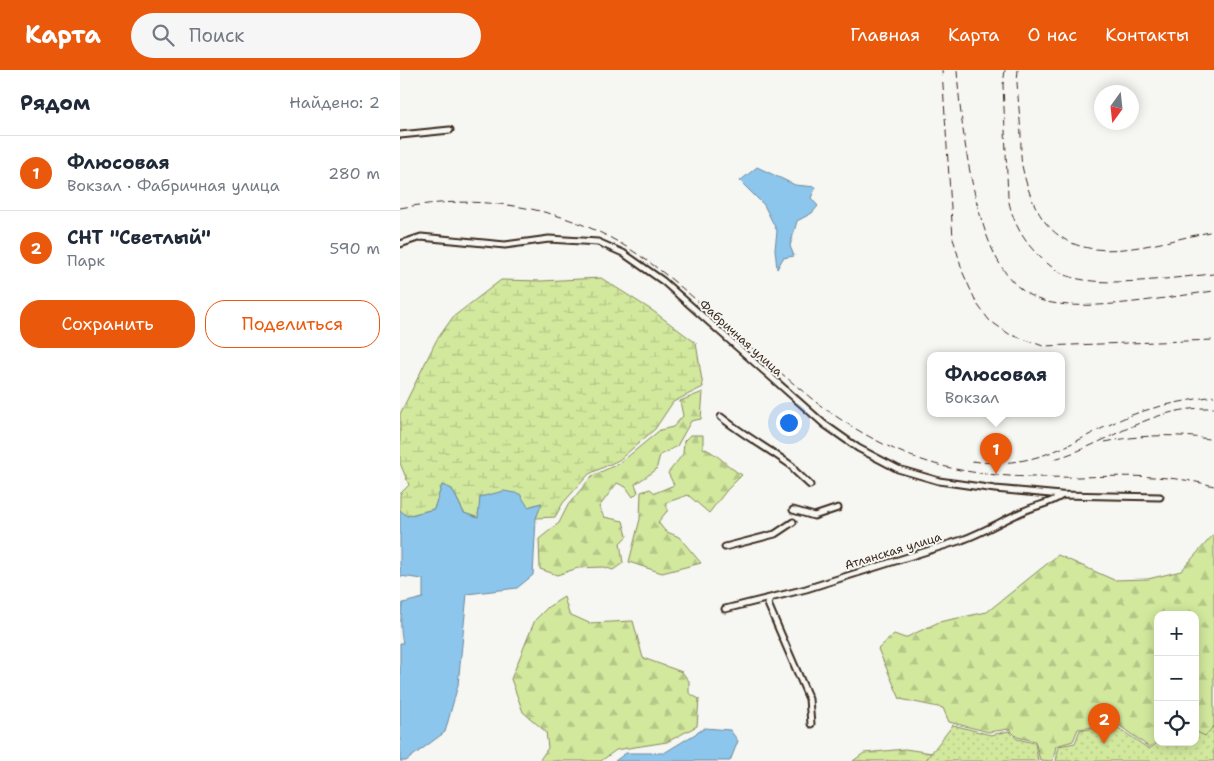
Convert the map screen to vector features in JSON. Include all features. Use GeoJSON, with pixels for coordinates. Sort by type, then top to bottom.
{"type":"FeatureCollection","features":[{"type":"Feature","properties":{"kind":"street"},"geometry":{"type":"LineString","coordinates":[[400,135],[450,130]]}},
{"type":"Feature","properties":{"kind":"street","name":"Фабричная улица"},"geometry":{"type":"LineString","coordinates":[[400,244],[421,237],[505,245],[549,239],[598,242],[623,253],[663,281],[824,424],[858,448],[898,469],[939,482],[1061,495],[1160,498]]}},
{"type":"Feature","properties":{"kind":"street"},"geometry":{"type":"LineString","coordinates":[[721,417],[736,430],[748,435],[792,466],[810,485]]}},
{"type":"Feature","properties":{"kind":"street","name":"Атлянская улица"},"geometry":{"type":"LineString","coordinates":[[725,609],[770,599],[988,531],[1011,517],[1034,506],[1051,502],[1061,495]]}},
{"type":"Feature","properties":{"kind":"street"},"geometry":{"type":"LineString","coordinates":[[793,510],[814,516],[838,508]]}},
{"type":"Feature","properties":{"kind":"street"},"geometry":{"type":"LineString","coordinates":[[725,547],[775,534],[793,522]]}},
{"type":"Feature","properties":{"kind":"street"},"geometry":{"type":"LineString","coordinates":[[770,599],[768,604],[772,616],[787,644],[790,656],[809,699],[812,724]]}},
{"type":"Feature","properties":{"kind":"green space"},"geometry":{"type":"Polygon","coordinates":[[[601,278],[653,311],[696,343],[703,387],[673,402],[655,429],[619,460],[589,474],[563,503],[555,517],[536,518],[541,503],[528,507],[480,497],[479,518],[464,513],[452,489],[442,485],[434,509],[406,516],[400,510],[400,494],[409,485],[400,463],[400,414],[436,341],[453,317],[501,280],[541,281],[601,278]]]}},
{"type":"Feature","properties":{"kind":"green space"},"geometry":{"type":"Polygon","coordinates":[[[703,392],[701,419],[691,421],[677,446],[660,455],[656,470],[635,484],[638,492],[633,497],[626,487],[617,483],[599,507],[604,517],[623,521],[627,536],[620,543],[623,563],[613,570],[604,567],[578,568],[557,575],[540,569],[539,539],[559,523],[568,505],[592,476],[620,463],[660,430],[673,427],[683,416],[680,401],[703,392]]]}},
{"type":"Feature","properties":{"kind":"green space"},"geometry":{"type":"Polygon","coordinates":[[[690,435],[703,435],[703,448],[742,475],[709,513],[688,495],[665,503],[668,510],[658,522],[665,531],[679,537],[701,563],[662,573],[629,562],[640,519],[641,492],[650,489],[655,493],[674,485],[668,473],[683,454],[684,441],[690,435]]]}},
{"type":"Feature","properties":{"kind":"green space"},"geometry":{"type":"Polygon","coordinates":[[[1214,534],[1214,729],[1199,745],[1199,611],[1154,611],[1154,744],[1149,747],[1117,724],[1078,729],[1073,741],[1056,746],[1053,761],[1040,760],[1035,741],[1017,737],[1009,729],[989,732],[949,722],[943,708],[900,699],[878,649],[894,634],[905,638],[939,622],[987,612],[1058,555],[1114,580],[1148,579],[1181,571],[1214,534]]]}},
{"type":"Feature","properties":{"kind":"green space"},"geometry":{"type":"Polygon","coordinates":[[[564,597],[569,614],[589,623],[633,621],[643,658],[682,672],[689,681],[689,693],[699,699],[697,726],[667,742],[616,750],[601,761],[539,761],[548,748],[546,732],[523,712],[511,679],[535,620],[548,607],[564,597]]]}},
{"type":"Feature","properties":{"kind":"green space"},"geometry":{"type":"Polygon","coordinates":[[[953,725],[991,735],[1009,731],[1017,739],[1035,743],[1038,761],[925,761],[953,725]]]}},
{"type":"Feature","properties":{"kind":"green space"},"geometry":{"type":"Polygon","coordinates":[[[1214,726],[1214,761],[1056,761],[1059,746],[1075,743],[1080,730],[1117,727],[1149,749],[1154,746],[1199,746],[1199,733],[1205,736],[1214,726]]]}},
{"type":"Feature","properties":{"kind":"green space"},"geometry":{"type":"Polygon","coordinates":[[[905,749],[932,753],[925,761],[853,761],[864,753],[905,749]]]}},
{"type":"Feature","properties":{"kind":"water"},"geometry":{"type":"Polygon","coordinates":[[[757,167],[795,185],[816,187],[811,198],[818,206],[812,213],[797,221],[790,246],[794,256],[783,258],[777,269],[775,249],[777,231],[764,205],[740,181],[757,167]]]}},
{"type":"Feature","properties":{"kind":"water"},"geometry":{"type":"Polygon","coordinates":[[[442,485],[452,489],[464,513],[478,518],[480,497],[504,491],[520,494],[528,507],[542,503],[536,518],[533,575],[517,588],[467,594],[458,685],[445,732],[406,761],[400,761],[400,643],[403,643],[401,612],[403,603],[423,598],[423,579],[400,576],[400,510],[407,516],[434,509],[442,485]]]}},
{"type":"Feature","properties":{"kind":"water"},"geometry":{"type":"Polygon","coordinates":[[[705,728],[730,730],[738,741],[730,761],[615,761],[626,753],[664,753],[705,728]]]}},
{"type":"Feature","properties":{"kind":"railway"},"geometry":{"type":"LineString","coordinates":[[942,70],[953,238],[963,273],[977,304],[989,320],[1009,334],[1043,346],[1214,340]]}},
{"type":"Feature","properties":{"kind":"railway"},"geometry":{"type":"LineString","coordinates":[[957,70],[965,145],[976,201],[993,251],[1003,269],[1017,285],[1028,294],[1040,300],[1065,305],[1130,302],[1214,291]]}},
{"type":"Feature","properties":{"kind":"railway"},"geometry":{"type":"LineString","coordinates":[[1005,70],[1003,85],[1008,197],[1012,214],[1019,230],[1040,257],[1068,276],[1100,282],[1140,281],[1214,274]]}},
{"type":"Feature","properties":{"kind":"railway"},"geometry":{"type":"LineString","coordinates":[[1018,70],[1022,166],[1035,206],[1052,230],[1073,243],[1097,249],[1124,249],[1153,245],[1214,231]]}},
{"type":"Feature","properties":{"kind":"railway"},"geometry":{"type":"LineString","coordinates":[[400,208],[450,202],[500,204],[550,213],[574,221],[614,239],[660,270],[817,403],[881,443],[940,466],[1004,476],[1146,477],[1180,479],[1214,486]]}},
{"type":"Feature","properties":{"kind":"railway"},"geometry":{"type":"LineString","coordinates":[[972,461],[995,463],[1015,462],[1034,458],[1146,410],[1214,396]]}},
{"type":"Feature","properties":{"kind":"railway"},"geometry":{"type":"LineString","coordinates":[[1054,459],[1075,452],[1150,419],[1191,409],[1214,408]]}},
{"type":"Feature","properties":{"kind":"railway"},"geometry":{"type":"LineString","coordinates":[[1105,442],[1159,436],[1187,436],[1214,440]]}},
{"type":"Feature","properties":{"kind":"place","name":"Флюсовая"},"geometry":{"type":"Point","coordinates":[996,474]}},
{"type":"Feature","properties":{"kind":"place","name":"СНТ \"Светлый\""},"geometry":{"type":"Point","coordinates":[1104,744]}}]}
